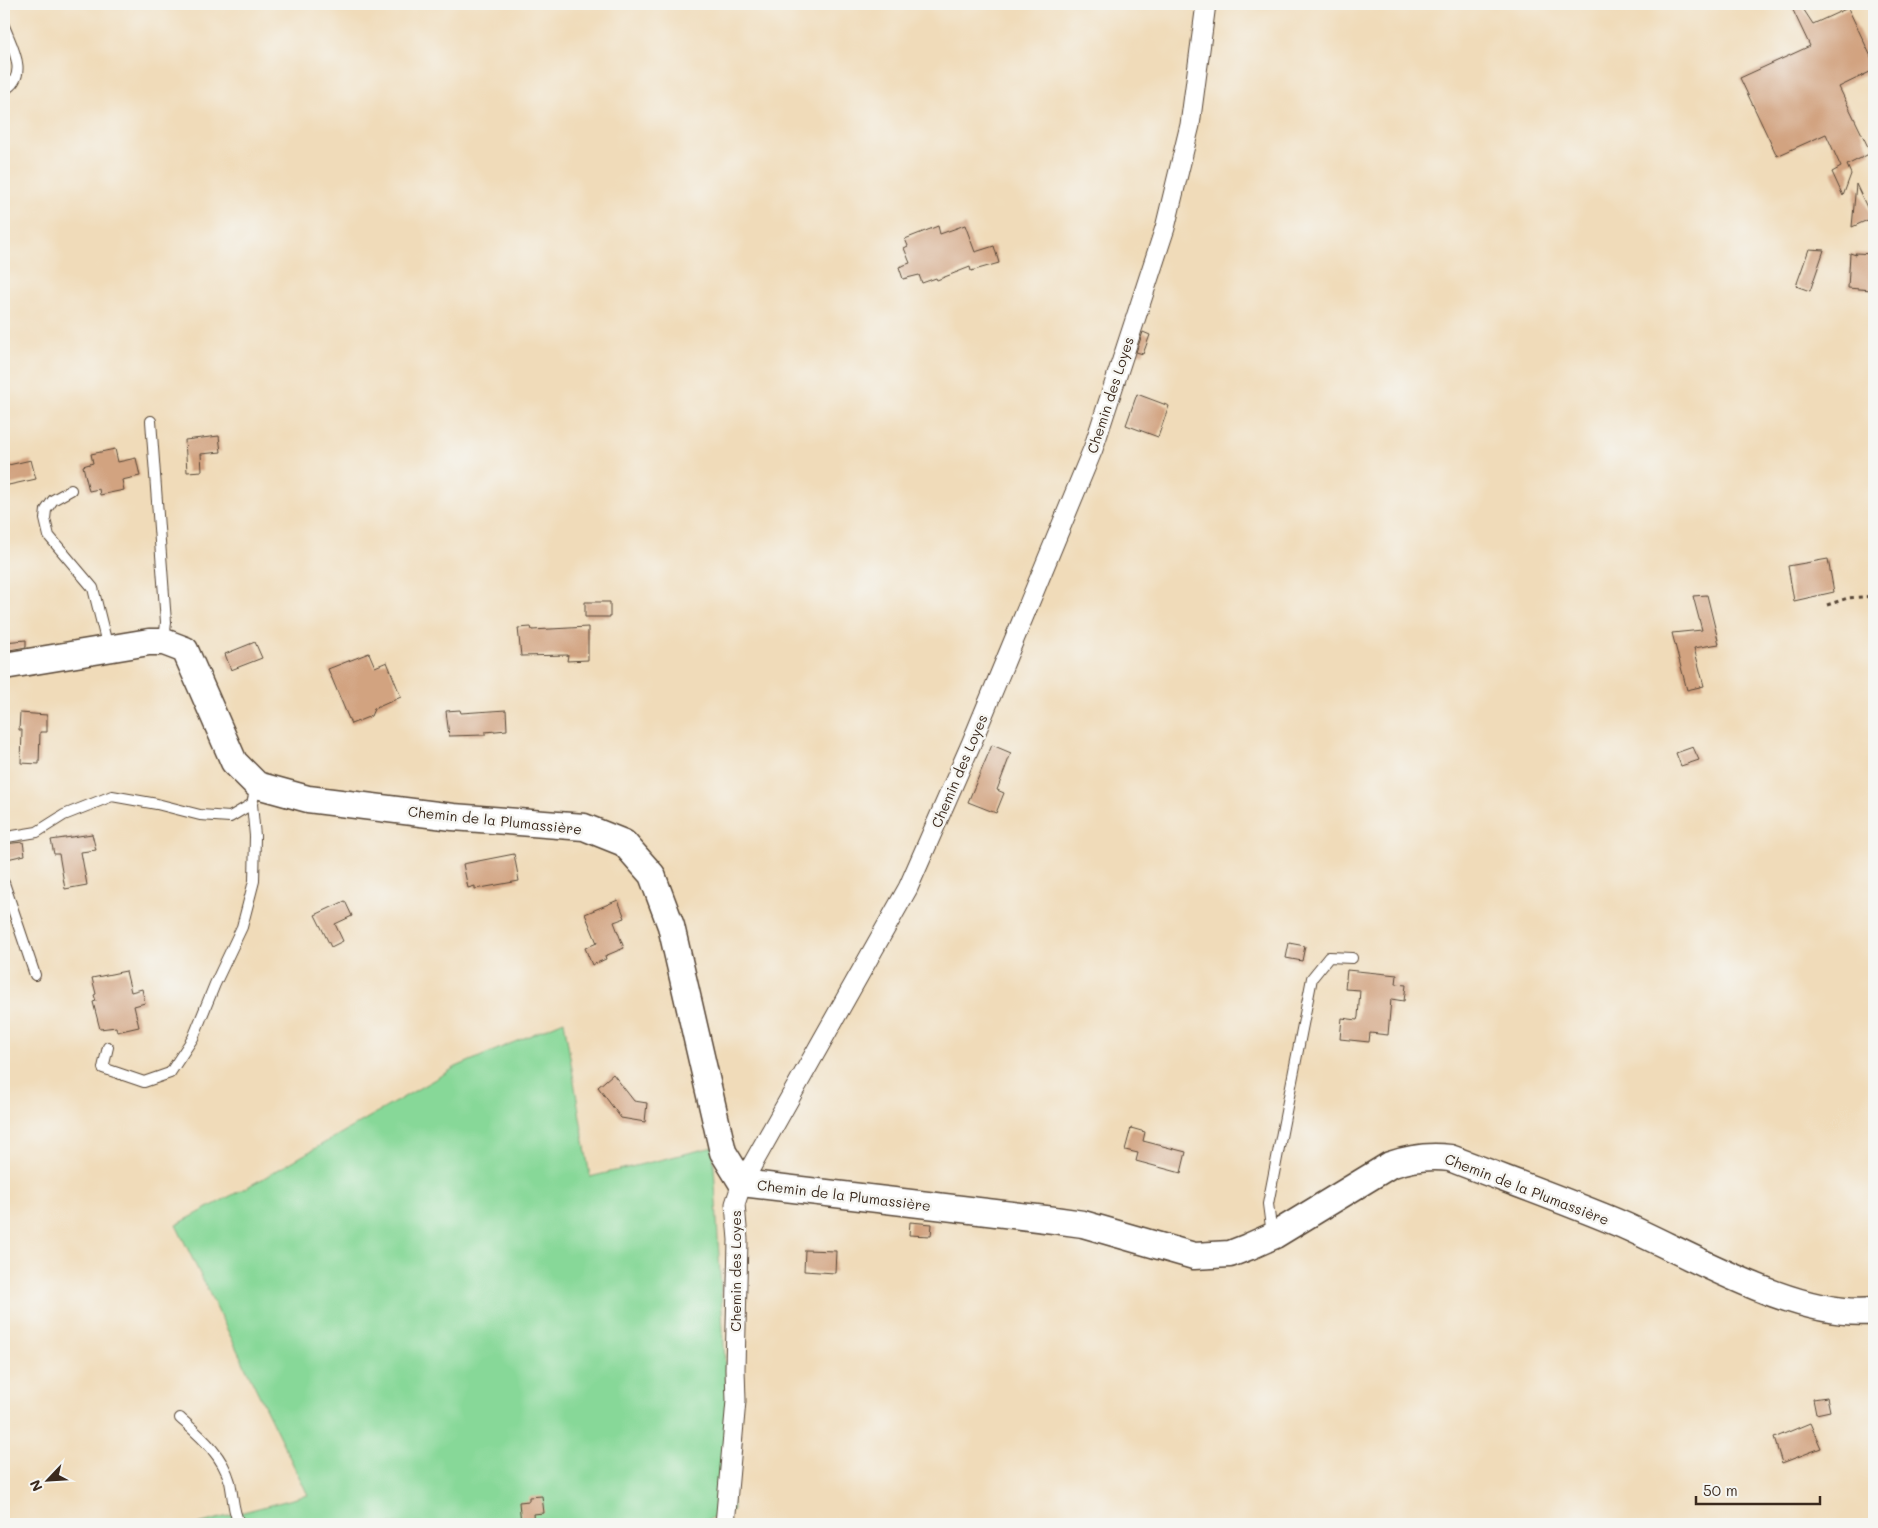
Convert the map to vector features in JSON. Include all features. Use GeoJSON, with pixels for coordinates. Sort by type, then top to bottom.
{"type":"FeatureCollection","features":[{"type":"Feature","properties":{"kind":"street","name":"Chemin des Loyes"},"geometry":{"type":"LineString","coordinates":[[725,1524],[736,1401],[734,1369],[738,1240],[735,1204],[742,1183],[908,888],[971,744],[1093,449],[1165,228],[1190,125],[1206,4]]}},
{"type":"Feature","properties":{"kind":"street","name":"Chemin de la Plumassière"},"geometry":{"type":"LineString","coordinates":[[4,666],[149,642],[164,642],[185,650],[234,762],[254,795],[308,799],[453,817],[584,827],[624,843],[652,875],[671,926],[724,1152],[742,1183],[1083,1224],[1194,1256],[1230,1254],[1275,1235],[1390,1165],[1420,1157],[1450,1158],[1622,1225],[1752,1285],[1798,1302],[1862,1312],[1874,1311]]}},
{"type":"Feature","properties":{"kind":"lane"},"geometry":{"type":"LineString","coordinates":[[4,26],[18,64],[18,73],[12,85],[4,90]]}},
{"type":"Feature","properties":{"kind":"lane"},"geometry":{"type":"LineString","coordinates":[[151,421],[166,622],[164,642]]}},
{"type":"Feature","properties":{"kind":"lane"},"geometry":{"type":"LineString","coordinates":[[71,490],[53,500],[46,510],[45,519],[54,542],[93,588],[108,649]]}},
{"type":"Feature","properties":{"kind":"lane"},"geometry":{"type":"LineString","coordinates":[[7,837],[37,832],[64,815],[112,796],[157,804],[200,815],[230,817],[254,795]]}},
{"type":"Feature","properties":{"kind":"lane"},"geometry":{"type":"LineString","coordinates":[[108,1047],[103,1068],[144,1082],[170,1073],[192,1038],[242,927],[254,881],[254,795]]}},
{"type":"Feature","properties":{"kind":"lane"},"geometry":{"type":"LineString","coordinates":[[4,883],[35,975]]}},
{"type":"Feature","properties":{"kind":"lane"},"geometry":{"type":"LineString","coordinates":[[1275,1235],[1270,1227],[1268,1204],[1312,978],[1329,957],[1352,958]]}},
{"type":"Feature","properties":{"kind":"lane"},"geometry":{"type":"LineString","coordinates":[[180,1418],[206,1442],[221,1460],[229,1481],[240,1524]]}},
{"type":"Feature","properties":{"kind":"path"},"geometry":{"type":"LineString","coordinates":[[1827,605],[1848,598],[1874,596]]}},
{"type":"Feature","properties":{"kind":"green space"},"geometry":{"type":"Polygon","coordinates":[[[564,1021],[590,1177],[713,1147],[733,1510],[696,1524],[198,1524],[308,1495],[176,1225],[262,1179],[456,1067],[564,1021]]]}},
{"type":"Feature","properties":{"kind":"building"},"geometry":{"type":"Polygon","coordinates":[[[1800,4],[1813,24],[1848,8],[1874,63],[1874,70],[1839,87],[1871,153],[1847,165],[1851,174],[1843,196],[1832,172],[1841,167],[1826,134],[1777,156],[1740,78],[1810,46],[1791,6],[1800,4]]]}},
{"type":"Feature","properties":{"kind":"building"},"geometry":{"type":"Polygon","coordinates":[[[1856,184],[1872,218],[1852,227],[1856,184]]]}},
{"type":"Feature","properties":{"kind":"building"},"geometry":{"type":"Polygon","coordinates":[[[965,225],[975,252],[994,246],[999,263],[971,271],[970,267],[937,280],[936,278],[922,283],[919,275],[903,279],[899,267],[910,263],[904,248],[908,246],[905,239],[938,226],[940,234],[965,225]]]}},
{"type":"Feature","properties":{"kind":"building"},"geometry":{"type":"Polygon","coordinates":[[[1809,249],[1824,250],[1810,291],[1796,286],[1809,249]]]}},
{"type":"Feature","properties":{"kind":"building"},"geometry":{"type":"Polygon","coordinates":[[[1850,253],[1856,255],[1855,253],[1874,254],[1871,290],[1848,288],[1850,253]]]}},
{"type":"Feature","properties":{"kind":"building"},"geometry":{"type":"Polygon","coordinates":[[[1143,332],[1150,335],[1143,354],[1136,352],[1143,332]]]}},
{"type":"Feature","properties":{"kind":"building"},"geometry":{"type":"Polygon","coordinates":[[[1137,394],[1169,406],[1158,437],[1126,425],[1137,394]]]}},
{"type":"Feature","properties":{"kind":"building"},"geometry":{"type":"Polygon","coordinates":[[[219,436],[221,452],[201,454],[202,471],[187,472],[185,440],[219,436]]]}},
{"type":"Feature","properties":{"kind":"building"},"geometry":{"type":"Polygon","coordinates":[[[115,449],[118,462],[136,458],[140,476],[122,480],[124,490],[100,495],[99,489],[89,491],[83,466],[93,463],[91,454],[115,449]]]}},
{"type":"Feature","properties":{"kind":"building"},"geometry":{"type":"Polygon","coordinates":[[[31,460],[36,479],[4,486],[4,466],[31,460]]]}},
{"type":"Feature","properties":{"kind":"building"},"geometry":{"type":"Polygon","coordinates":[[[1828,559],[1834,592],[1794,601],[1788,566],[1828,559]]]}},
{"type":"Feature","properties":{"kind":"building"},"geometry":{"type":"Polygon","coordinates":[[[1707,595],[1719,644],[1694,648],[1704,686],[1687,690],[1672,633],[1702,630],[1693,596],[1707,595]]]}},
{"type":"Feature","properties":{"kind":"building"},"geometry":{"type":"Polygon","coordinates":[[[585,602],[610,602],[610,617],[585,617],[585,602]]]}},
{"type":"Feature","properties":{"kind":"building"},"geometry":{"type":"Polygon","coordinates":[[[531,627],[532,630],[588,627],[588,660],[567,661],[568,655],[521,656],[518,628],[531,627]]]}},
{"type":"Feature","properties":{"kind":"building"},"geometry":{"type":"Polygon","coordinates":[[[26,640],[26,647],[4,651],[4,642],[26,640]]]}},
{"type":"Feature","properties":{"kind":"building"},"geometry":{"type":"Polygon","coordinates":[[[255,642],[262,658],[231,670],[225,654],[255,642]]]}},
{"type":"Feature","properties":{"kind":"building"},"geometry":{"type":"Polygon","coordinates":[[[369,653],[375,667],[387,662],[401,697],[374,709],[371,716],[351,724],[328,669],[369,653]]]}},
{"type":"Feature","properties":{"kind":"building"},"geometry":{"type":"Polygon","coordinates":[[[460,710],[461,713],[506,710],[507,730],[485,732],[485,735],[449,736],[446,711],[460,710]]]}},
{"type":"Feature","properties":{"kind":"building"},"geometry":{"type":"Polygon","coordinates":[[[20,713],[47,715],[47,732],[40,732],[39,764],[21,763],[22,730],[19,730],[20,713]]]}},
{"type":"Feature","properties":{"kind":"building"},"geometry":{"type":"Polygon","coordinates":[[[992,745],[1011,753],[997,790],[1004,793],[996,813],[968,802],[992,745]]]}},
{"type":"Feature","properties":{"kind":"building"},"geometry":{"type":"Polygon","coordinates":[[[1693,747],[1699,760],[1681,766],[1676,753],[1693,747]]]}},
{"type":"Feature","properties":{"kind":"building"},"geometry":{"type":"Polygon","coordinates":[[[92,834],[96,850],[81,852],[87,885],[65,889],[59,854],[54,854],[51,840],[92,834]]]}},
{"type":"Feature","properties":{"kind":"building"},"geometry":{"type":"Polygon","coordinates":[[[23,842],[25,855],[7,859],[4,844],[23,842]]]}},
{"type":"Feature","properties":{"kind":"building"},"geometry":{"type":"Polygon","coordinates":[[[514,854],[519,881],[475,889],[475,886],[468,888],[463,864],[514,854]]]}},
{"type":"Feature","properties":{"kind":"building"},"geometry":{"type":"Polygon","coordinates":[[[618,900],[625,918],[614,922],[624,948],[605,956],[606,959],[592,965],[585,948],[597,943],[585,914],[618,900]]]}},
{"type":"Feature","properties":{"kind":"building"},"geometry":{"type":"Polygon","coordinates":[[[345,901],[352,916],[335,924],[343,941],[331,947],[315,915],[345,901]]]}},
{"type":"Feature","properties":{"kind":"building"},"geometry":{"type":"Polygon","coordinates":[[[1289,943],[1305,946],[1302,961],[1286,958],[1289,943]]]}},
{"type":"Feature","properties":{"kind":"building"},"geometry":{"type":"Polygon","coordinates":[[[1347,970],[1397,975],[1396,984],[1406,985],[1404,1001],[1391,999],[1388,1035],[1370,1033],[1369,1042],[1340,1039],[1342,1018],[1357,1020],[1358,1017],[1360,990],[1345,989],[1347,970]]]}},
{"type":"Feature","properties":{"kind":"building"},"geometry":{"type":"Polygon","coordinates":[[[126,971],[131,992],[142,989],[145,1003],[134,1006],[139,1027],[117,1032],[116,1027],[100,1029],[93,1002],[96,1001],[94,995],[96,994],[92,978],[126,971]]]}},
{"type":"Feature","properties":{"kind":"building"},"geometry":{"type":"Polygon","coordinates":[[[613,1074],[634,1101],[647,1103],[645,1122],[621,1118],[598,1087],[613,1074]]]}},
{"type":"Feature","properties":{"kind":"building"},"geometry":{"type":"Polygon","coordinates":[[[1131,1128],[1145,1132],[1143,1141],[1186,1152],[1181,1173],[1136,1161],[1138,1153],[1125,1150],[1131,1128]]]}},
{"type":"Feature","properties":{"kind":"building"},"geometry":{"type":"Polygon","coordinates":[[[910,1222],[932,1224],[931,1236],[909,1235],[910,1222]]]}},
{"type":"Feature","properties":{"kind":"building"},"geometry":{"type":"Polygon","coordinates":[[[805,1250],[836,1251],[835,1273],[804,1271],[805,1250]]]}},
{"type":"Feature","properties":{"kind":"building"},"geometry":{"type":"Polygon","coordinates":[[[1827,1397],[1830,1411],[1816,1414],[1813,1399],[1827,1397]]]}},
{"type":"Feature","properties":{"kind":"building"},"geometry":{"type":"Polygon","coordinates":[[[1810,1423],[1821,1448],[1782,1463],[1774,1438],[1810,1423]]]}},
{"type":"Feature","properties":{"kind":"building"},"geometry":{"type":"Polygon","coordinates":[[[542,1496],[544,1513],[533,1514],[534,1524],[521,1524],[519,1502],[529,1501],[529,1497],[542,1496]]]}}]}
